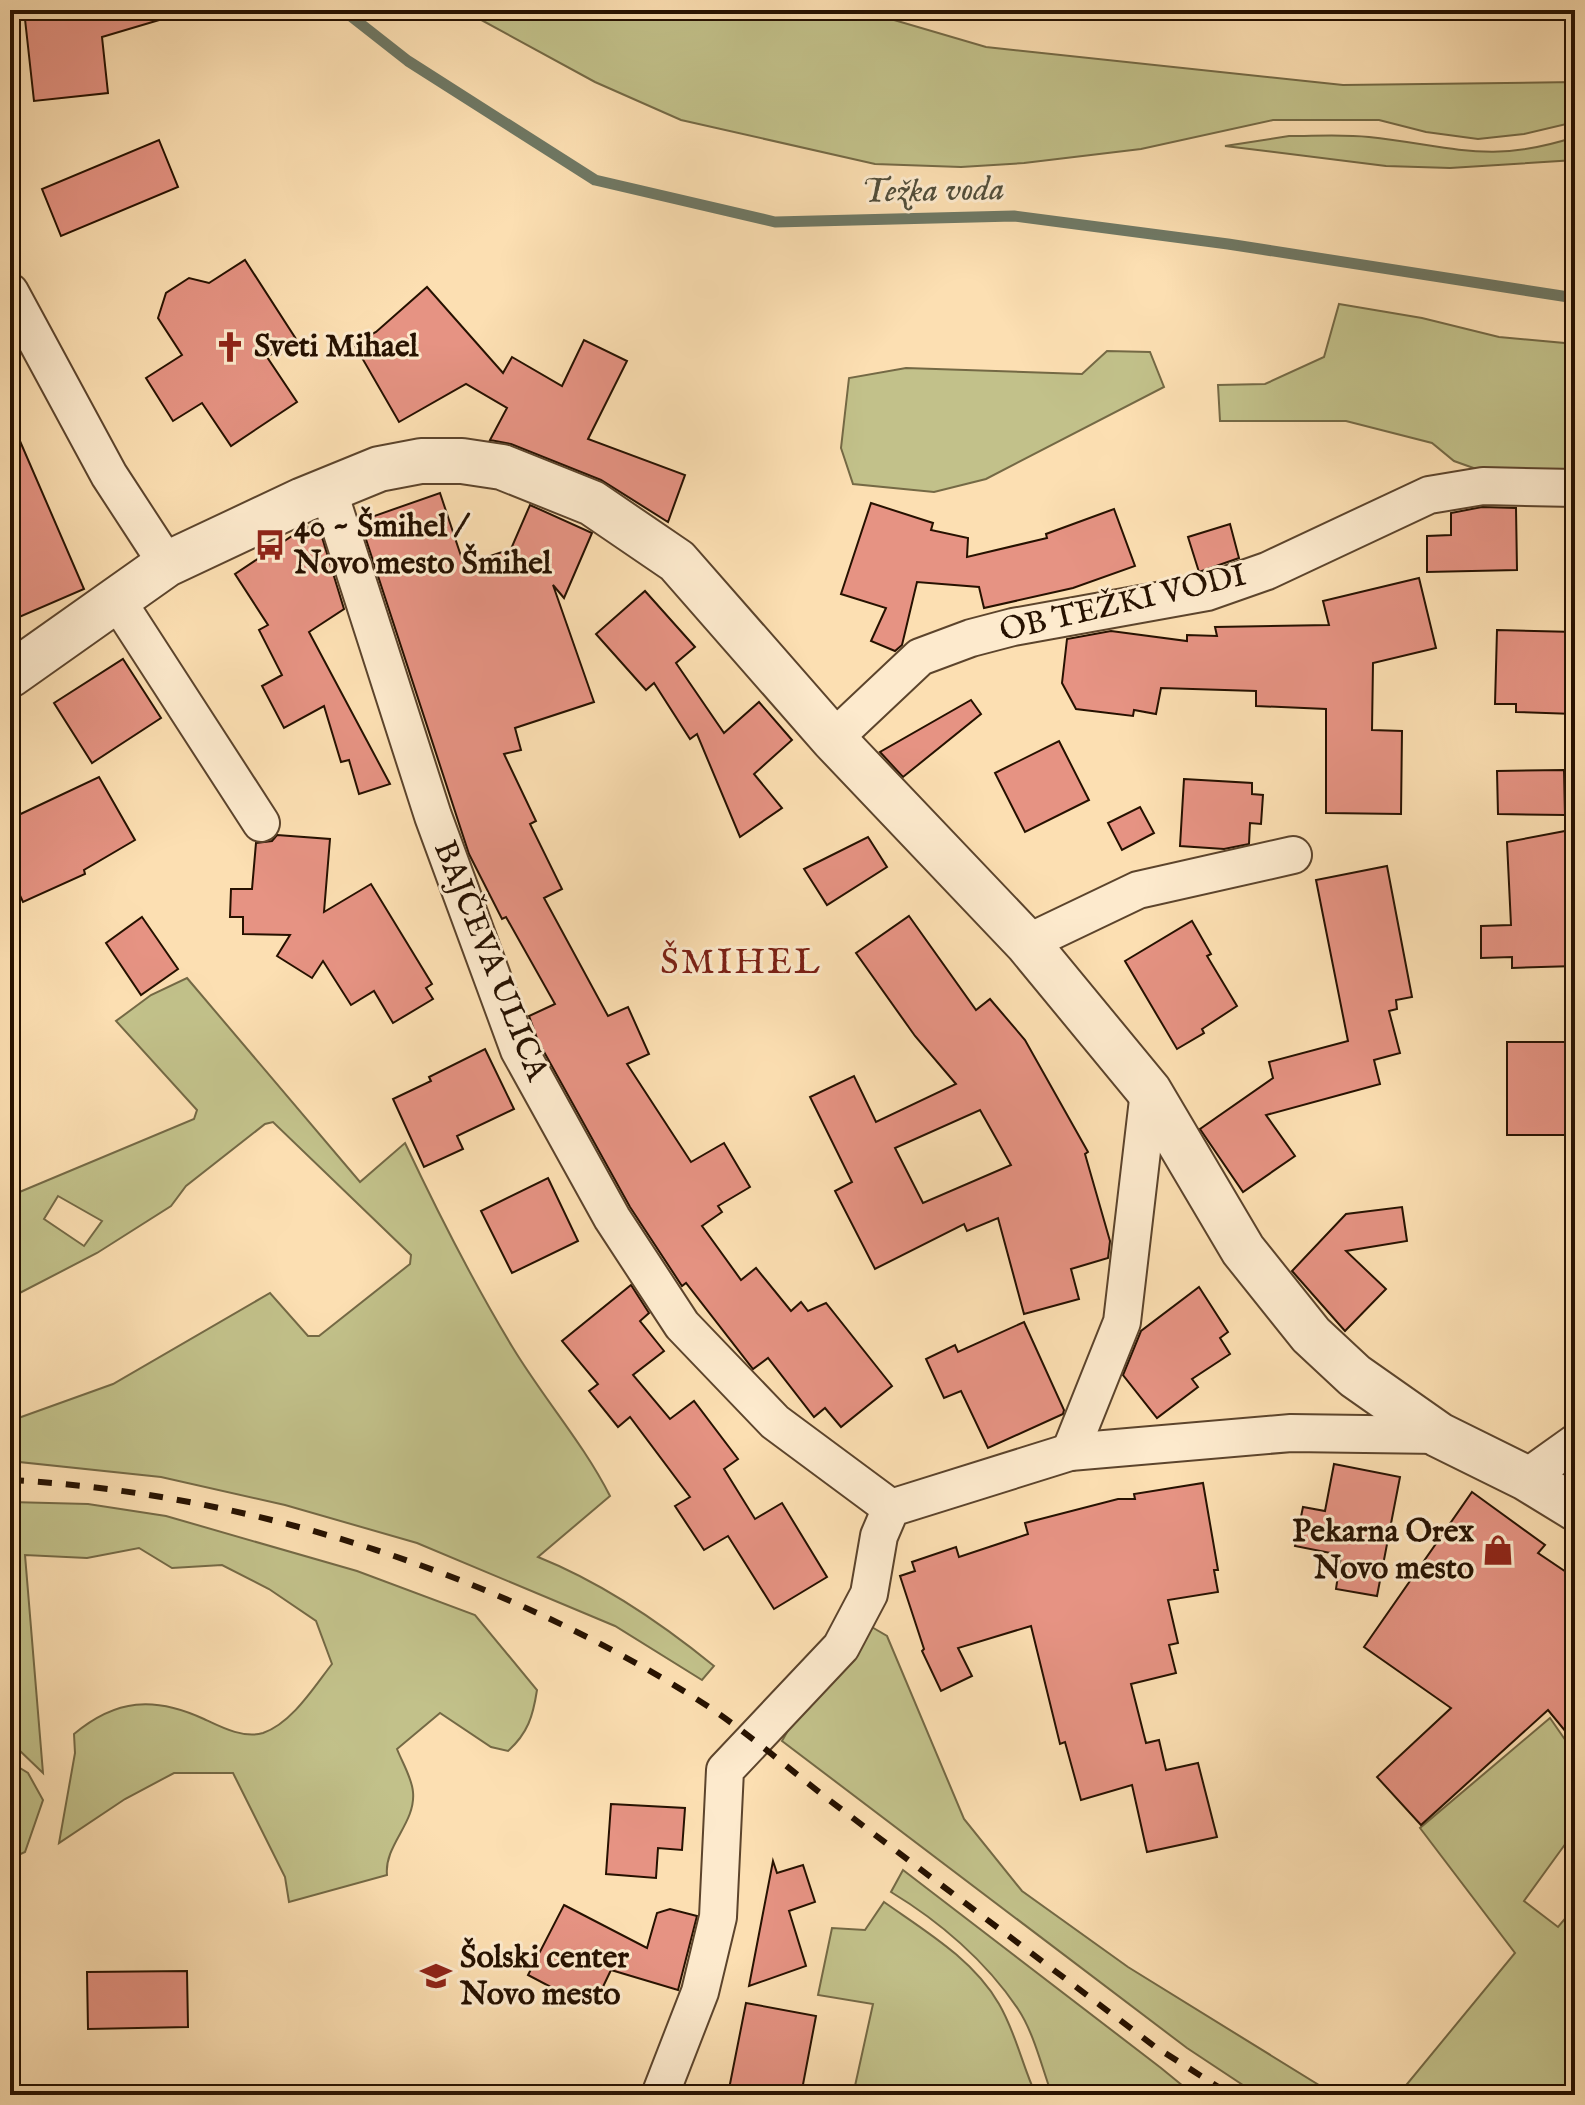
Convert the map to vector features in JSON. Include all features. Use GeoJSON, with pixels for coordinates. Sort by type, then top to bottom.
{"type":"FeatureCollection","features":[{"type":"Feature","properties":{"kind":"street"},"geometry":{"type":"LineString","coordinates":[[10,292],[109,475],[167,564]]}},
{"type":"Feature","properties":{"kind":"street"},"geometry":{"type":"LineString","coordinates":[[10,675],[118,602],[167,564],[328,489],[379,469],[421,461],[462,461],[502,467],[549,483],[592,503],[677,561],[833,739],[1027,943],[1149,1091],[1243,1250],[1311,1335],[1355,1376],[1439,1435],[1526,1478],[1575,1508]]}},
{"type":"Feature","properties":{"kind":"street","name":"OB TEŽKI VODI"},"geometry":{"type":"LineString","coordinates":[[833,739],[920,657],[971,638],[1207,592],[1267,571],[1429,495],[1483,486],[1575,488]]}},
{"type":"Feature","properties":{"kind":"street","name":"BAJČEVA ULICA"},"geometry":{"type":"LineString","coordinates":[[328,489],[433,816],[519,1050],[612,1218],[682,1325],[775,1422],[885,1522]]}},
{"type":"Feature","properties":{"kind":"street"},"geometry":{"type":"LineString","coordinates":[[118,602],[261,823]]}},
{"type":"Feature","properties":{"kind":"street"},"geometry":{"type":"LineString","coordinates":[[1027,943],[1138,890],[1293,855]]}},
{"type":"Feature","properties":{"kind":"street"},"geometry":{"type":"LineString","coordinates":[[1070,1452],[1122,1322],[1149,1091]]}},
{"type":"Feature","properties":{"kind":"street"},"geometry":{"type":"LineString","coordinates":[[660,2095],[700,1992],[718,1917],[725,1770],[841,1647],[869,1594],[885,1522],[1070,1452],[1291,1433],[1439,1435]]}},
{"type":"Feature","properties":{"kind":"street"},"geometry":{"type":"LineString","coordinates":[[1526,1478],[1575,1443]]}},
{"type":"Feature","properties":{"kind":"shaded area"},"geometry":{"type":"Polygon","coordinates":[[[463,10],[860,10],[986,47],[1343,85],[1575,82],[1575,122],[1524,134],[1478,139],[1426,132],[1379,120],[1273,120],[1141,149],[1024,163],[961,167],[875,164],[681,120],[595,82],[463,10]]]}},
{"type":"Feature","properties":{"kind":"shaded area"},"geometry":{"type":"Polygon","coordinates":[[[1289,136],[1359,136],[1494,152],[1545,145],[1575,137],[1575,160],[1450,168],[1386,166],[1225,146],[1289,136]]]}},
{"type":"Feature","properties":{"kind":"shaded area"},"geometry":{"type":"Polygon","coordinates":[[[1339,304],[1422,318],[1499,337],[1575,344],[1575,469],[1479,470],[1454,461],[1432,443],[1346,421],[1220,421],[1218,385],[1265,384],[1324,357],[1339,304]]]}},
{"type":"Feature","properties":{"kind":"shaded area"},"geometry":{"type":"Polygon","coordinates":[[[1107,351],[1150,352],[1164,387],[986,479],[934,492],[853,484],[841,448],[849,378],[906,368],[1082,374],[1107,351]]]}},
{"type":"Feature","properties":{"kind":"shaded area"},"geometry":{"type":"Polygon","coordinates":[[[187,978],[360,1182],[405,1143],[456,1247],[498,1323],[610,1496],[538,1557],[608,1591],[673,1634],[714,1666],[702,1680],[615,1626],[417,1543],[285,1505],[161,1477],[10,1461],[10,1421],[113,1384],[270,1293],[308,1336],[319,1336],[410,1264],[411,1255],[273,1122],[265,1124],[186,1186],[171,1206],[97,1253],[10,1298],[10,1196],[194,1119],[197,1110],[116,1021],[151,995],[187,978]],[[58,1196],[44,1219],[84,1246],[102,1221],[58,1196]]]}},
{"type":"Feature","properties":{"kind":"shaded area"},"geometry":{"type":"Polygon","coordinates":[[[10,1502],[88,1504],[166,1516],[357,1571],[475,1615],[537,1690],[528,1724],[508,1751],[491,1747],[440,1713],[397,1749],[411,1781],[413,1803],[390,1854],[387,1875],[289,1902],[285,1877],[233,1773],[174,1773],[125,1799],[59,1843],[75,1753],[74,1734],[90,1722],[120,1708],[152,1704],[186,1712],[240,1733],[263,1733],[293,1713],[332,1664],[316,1621],[269,1589],[222,1565],[172,1568],[139,1548],[87,1558],[25,1555],[43,1773],[17,1748],[18,1580],[10,1569],[10,1502]]]}},
{"type":"Feature","properties":{"kind":"shaded area"},"geometry":{"type":"Polygon","coordinates":[[[870,1626],[887,1636],[964,1819],[1022,1891],[1128,1967],[1335,2095],[1258,2095],[1187,2048],[782,1741],[799,1711],[870,1626]]]}},
{"type":"Feature","properties":{"kind":"shaded area"},"geometry":{"type":"Polygon","coordinates":[[[1550,1718],[1575,1754],[1575,1849],[1566,1843],[1524,1901],[1558,1927],[1575,1907],[1575,2095],[1398,2095],[1515,1953],[1420,1828],[1550,1718]]]}},
{"type":"Feature","properties":{"kind":"shaded area"},"geometry":{"type":"Polygon","coordinates":[[[15,1765],[28,1773],[43,1800],[25,1852],[10,1859],[10,1779],[15,1765]]]}},
{"type":"Feature","properties":{"kind":"shaded area"},"geometry":{"type":"Polygon","coordinates":[[[903,1870],[1194,2095],[1052,2095],[1029,2029],[1005,1991],[960,1943],[891,1892],[903,1870]]]}},
{"type":"Feature","properties":{"kind":"shaded area"},"geometry":{"type":"Polygon","coordinates":[[[884,1902],[947,1947],[988,1988],[1010,2026],[1036,2095],[853,2095],[873,2004],[818,1995],[832,1928],[865,1930],[884,1902]]]}},
{"type":"Feature","properties":{"kind":"building"},"geometry":{"type":"Polygon","coordinates":[[[24,10],[165,10],[166,18],[102,37],[108,93],[34,101],[24,10]]]}},
{"type":"Feature","properties":{"kind":"building"},"geometry":{"type":"Polygon","coordinates":[[[159,140],[178,187],[61,236],[42,189],[159,140]]]}},
{"type":"Feature","properties":{"kind":"building","name":"Sveti Mihael"},"geometry":{"type":"Polygon","coordinates":[[[245,260],[296,339],[267,357],[297,402],[231,446],[202,403],[173,421],[146,378],[182,355],[158,318],[166,293],[189,278],[209,283],[245,260]]]}},
{"type":"Feature","properties":{"kind":"building"},"geometry":{"type":"Polygon","coordinates":[[[427,287],[503,373],[512,357],[562,386],[584,340],[627,361],[588,439],[685,475],[668,522],[601,480],[511,444],[490,440],[507,408],[466,384],[399,422],[354,344],[376,332],[427,287]]]}},
{"type":"Feature","properties":{"kind":"building"},"geometry":{"type":"Polygon","coordinates":[[[10,418],[84,589],[10,621],[10,418]]]}},
{"type":"Feature","properties":{"kind":"building"},"geometry":{"type":"Polygon","coordinates":[[[440,493],[464,565],[511,549],[530,505],[592,533],[564,598],[553,585],[594,702],[515,728],[521,750],[504,754],[536,821],[530,824],[562,889],[544,898],[608,1016],[628,1007],[649,1054],[627,1064],[691,1162],[724,1143],[750,1187],[718,1206],[722,1212],[702,1226],[741,1280],[756,1268],[791,1311],[801,1302],[808,1311],[826,1303],[892,1386],[841,1427],[825,1408],[814,1417],[768,1358],[753,1369],[686,1283],[682,1286],[630,1207],[538,1041],[529,1016],[555,1004],[506,917],[502,919],[469,854],[360,521],[440,493]]]}},
{"type":"Feature","properties":{"kind":"building"},"geometry":{"type":"Polygon","coordinates":[[[871,503],[933,523],[931,530],[968,538],[967,557],[1047,538],[1046,534],[1114,509],[1135,566],[1073,588],[984,608],[979,587],[917,582],[902,645],[895,651],[871,641],[886,608],[841,594],[871,503]]]}},
{"type":"Feature","properties":{"kind":"building"},"geometry":{"type":"Polygon","coordinates":[[[1482,507],[1516,508],[1517,570],[1427,572],[1427,536],[1451,535],[1451,513],[1482,507]]]}},
{"type":"Feature","properties":{"kind":"building"},"geometry":{"type":"Polygon","coordinates":[[[1230,524],[1239,558],[1199,572],[1188,537],[1230,524]]]}},
{"type":"Feature","properties":{"kind":"building"},"geometry":{"type":"Polygon","coordinates":[[[307,526],[314,537],[321,534],[344,609],[309,632],[390,784],[359,794],[349,760],[341,762],[324,706],[284,728],[262,686],[282,675],[259,630],[268,625],[235,574],[307,526]]]}},
{"type":"Feature","properties":{"kind":"building"},"geometry":{"type":"Polygon","coordinates":[[[1419,578],[1436,648],[1373,663],[1372,730],[1402,731],[1401,814],[1326,813],[1326,709],[1256,706],[1256,691],[1161,688],[1156,714],[1134,710],[1133,716],[1076,709],[1062,683],[1067,639],[1111,631],[1187,641],[1187,635],[1217,636],[1215,627],[1329,625],[1323,601],[1419,578]]]}},
{"type":"Feature","properties":{"kind":"building"},"geometry":{"type":"Polygon","coordinates":[[[645,591],[695,647],[676,663],[724,733],[759,702],[792,740],[754,774],[782,808],[740,837],[697,734],[690,739],[654,683],[646,690],[596,634],[645,591]]]}},
{"type":"Feature","properties":{"kind":"building"},"geometry":{"type":"Polygon","coordinates":[[[1497,630],[1575,632],[1574,714],[1516,712],[1516,704],[1495,704],[1497,630]]]}},
{"type":"Feature","properties":{"kind":"building"},"geometry":{"type":"Polygon","coordinates":[[[123,659],[161,718],[92,763],[54,703],[123,659]]]}},
{"type":"Feature","properties":{"kind":"building"},"geometry":{"type":"Polygon","coordinates":[[[971,700],[981,714],[903,777],[880,752],[971,700]]]}},
{"type":"Feature","properties":{"kind":"building"},"geometry":{"type":"Polygon","coordinates":[[[1059,741],[1089,800],[1025,832],[995,773],[1059,741]]]}},
{"type":"Feature","properties":{"kind":"building"},"geometry":{"type":"Polygon","coordinates":[[[1564,770],[1565,815],[1498,814],[1497,771],[1564,770]]]}},
{"type":"Feature","properties":{"kind":"building"},"geometry":{"type":"Polygon","coordinates":[[[99,777],[135,840],[84,870],[85,874],[23,902],[10,874],[10,819],[99,777]]]}},
{"type":"Feature","properties":{"kind":"building"},"geometry":{"type":"Polygon","coordinates":[[[1184,779],[1252,783],[1252,794],[1263,795],[1261,824],[1250,823],[1249,844],[1224,849],[1180,846],[1184,779]]]}},
{"type":"Feature","properties":{"kind":"building"},"geometry":{"type":"Polygon","coordinates":[[[1140,807],[1154,833],[1122,850],[1108,823],[1140,807]]]}},
{"type":"Feature","properties":{"kind":"building"},"geometry":{"type":"Polygon","coordinates":[[[1565,831],[1565,895],[1575,895],[1575,966],[1512,968],[1512,957],[1481,958],[1481,926],[1511,925],[1507,842],[1565,831]]]}},
{"type":"Feature","properties":{"kind":"building"},"geometry":{"type":"Polygon","coordinates":[[[277,835],[330,839],[324,912],[371,884],[432,984],[426,988],[433,999],[393,1023],[374,991],[351,1005],[323,961],[312,978],[277,956],[290,935],[243,934],[243,917],[230,917],[231,889],[252,889],[256,843],[272,841],[277,835]]]}},
{"type":"Feature","properties":{"kind":"building"},"geometry":{"type":"Polygon","coordinates":[[[868,837],[887,867],[827,905],[804,869],[868,837]]]}},
{"type":"Feature","properties":{"kind":"building"},"geometry":{"type":"Polygon","coordinates":[[[1387,866],[1412,997],[1396,1000],[1397,1009],[1389,1011],[1400,1053],[1374,1060],[1380,1084],[1266,1115],[1295,1156],[1243,1192],[1200,1129],[1273,1078],[1269,1062],[1348,1041],[1316,880],[1387,866]]]}},
{"type":"Feature","properties":{"kind":"building"},"geometry":{"type":"Polygon","coordinates":[[[909,916],[976,1010],[990,999],[1025,1040],[1088,1152],[1085,1154],[1110,1241],[1108,1258],[1071,1269],[1079,1299],[1024,1314],[998,1218],[967,1231],[964,1224],[875,1269],[835,1191],[852,1182],[810,1097],[854,1076],[876,1122],[956,1084],[915,1036],[856,953],[909,916]],[[980,1110],[895,1148],[923,1203],[1011,1165],[980,1110]]]}},
{"type":"Feature","properties":{"kind":"building"},"geometry":{"type":"Polygon","coordinates":[[[142,917],[178,969],[141,995],[106,943],[142,917]]]}},
{"type":"Feature","properties":{"kind":"building"},"geometry":{"type":"Polygon","coordinates":[[[1192,921],[1211,954],[1207,956],[1237,1006],[1202,1029],[1204,1033],[1177,1049],[1125,961],[1192,921]]]}},
{"type":"Feature","properties":{"kind":"building"},"geometry":{"type":"Polygon","coordinates":[[[1507,1042],[1575,1042],[1571,1135],[1507,1135],[1507,1042]]]}},
{"type":"Feature","properties":{"kind":"building"},"geometry":{"type":"Polygon","coordinates":[[[485,1049],[514,1109],[457,1136],[463,1149],[424,1167],[393,1099],[485,1049]]]}},
{"type":"Feature","properties":{"kind":"building"},"geometry":{"type":"Polygon","coordinates":[[[548,1178],[578,1241],[512,1273],[481,1211],[548,1178]]]}},
{"type":"Feature","properties":{"kind":"building"},"geometry":{"type":"Polygon","coordinates":[[[1402,1207],[1407,1241],[1346,1251],[1386,1289],[1345,1331],[1292,1271],[1346,1214],[1402,1207]]]}},
{"type":"Feature","properties":{"kind":"building"},"geometry":{"type":"Polygon","coordinates":[[[631,1285],[649,1313],[640,1321],[664,1351],[633,1375],[670,1419],[694,1401],[738,1459],[724,1469],[755,1519],[782,1503],[827,1577],[774,1609],[728,1536],[704,1550],[675,1506],[690,1497],[630,1417],[618,1427],[589,1391],[598,1384],[562,1341],[631,1285]]]}},
{"type":"Feature","properties":{"kind":"building"},"geometry":{"type":"Polygon","coordinates":[[[1199,1287],[1228,1332],[1220,1338],[1230,1354],[1192,1379],[1198,1387],[1157,1418],[1123,1375],[1141,1331],[1199,1287]]]}},
{"type":"Feature","properties":{"kind":"building"},"geometry":{"type":"Polygon","coordinates":[[[1024,1322],[1064,1410],[1063,1414],[988,1448],[961,1391],[944,1398],[926,1359],[955,1345],[958,1352],[1024,1322]]]}},
{"type":"Feature","properties":{"kind":"building"},"geometry":{"type":"Polygon","coordinates":[[[1334,1464],[1400,1477],[1377,1596],[1336,1589],[1341,1555],[1295,1546],[1303,1507],[1325,1511],[1334,1464]]]}},
{"type":"Feature","properties":{"kind":"building"},"geometry":{"type":"Polygon","coordinates":[[[1203,1483],[1218,1570],[1214,1570],[1218,1592],[1168,1600],[1178,1643],[1169,1645],[1176,1673],[1131,1684],[1146,1743],[1159,1740],[1166,1770],[1198,1763],[1217,1837],[1147,1852],[1132,1785],[1081,1800],[1065,1742],[1060,1744],[1031,1626],[958,1648],[972,1676],[941,1691],[922,1651],[924,1649],[900,1576],[915,1571],[912,1562],[956,1547],[959,1557],[1028,1534],[1025,1523],[1118,1499],[1135,1499],[1134,1494],[1203,1483]]]}},
{"type":"Feature","properties":{"kind":"building"},"geometry":{"type":"Polygon","coordinates":[[[1472,1492],[1545,1545],[1538,1553],[1575,1578],[1575,1743],[1548,1710],[1421,1825],[1377,1777],[1451,1708],[1364,1647],[1472,1492]]]}},
{"type":"Feature","properties":{"kind":"building"},"geometry":{"type":"Polygon","coordinates":[[[611,1804],[685,1808],[682,1850],[658,1848],[656,1878],[606,1874],[611,1804]]]}},
{"type":"Feature","properties":{"kind":"building"},"geometry":{"type":"Polygon","coordinates":[[[773,1861],[777,1873],[803,1865],[815,1902],[789,1911],[806,1966],[749,1986],[773,1861]]]}},
{"type":"Feature","properties":{"kind":"building"},"geometry":{"type":"Polygon","coordinates":[[[564,1905],[647,1948],[657,1913],[670,1909],[697,1916],[678,1990],[611,1970],[599,1995],[588,1989],[581,2003],[528,1975],[564,1905]]]}},
{"type":"Feature","properties":{"kind":"building"},"geometry":{"type":"Polygon","coordinates":[[[187,1971],[188,2027],[88,2029],[87,1972],[187,1971]]]}},
{"type":"Feature","properties":{"kind":"building"},"geometry":{"type":"Polygon","coordinates":[[[746,2003],[816,2016],[801,2095],[761,2095],[729,2089],[746,2003]]]}},
{"type":"Feature","properties":{"kind":"waterway","name":"Težka voda"},"geometry":{"type":"LineString","coordinates":[[343,10],[408,61],[595,180],[775,222],[1014,216],[1228,244],[1575,298]]}},
{"type":"Feature","properties":{"kind":"railway"},"geometry":{"type":"LineString","coordinates":[[10,1480],[99,1488],[188,1502],[277,1521],[452,1577],[618,1653],[733,1724],[1154,2046],[1231,2095]]}},
{"type":"Feature","properties":{"kind":"place","name":"Sveti Mihael"},"geometry":{"type":"Point","coordinates":[230,347]}},
{"type":"Feature","properties":{"kind":"place","name":"40 ~ Šmihel / Novo mesto Šmihel"},"geometry":{"type":"Point","coordinates":[270,545]}},
{"type":"Feature","properties":{"kind":"place","name":"Pekarna Orex Novo mesto"},"geometry":{"type":"Point","coordinates":[1498,1550]}},
{"type":"Feature","properties":{"kind":"place","name":"Šolski center Novo mesto"},"geometry":{"type":"Point","coordinates":[436,1976]}},
{"type":"Feature","properties":{"kind":"district","name":"ŠMIHEL"},"geometry":{"type":"Point","coordinates":[741,963]}}]}
